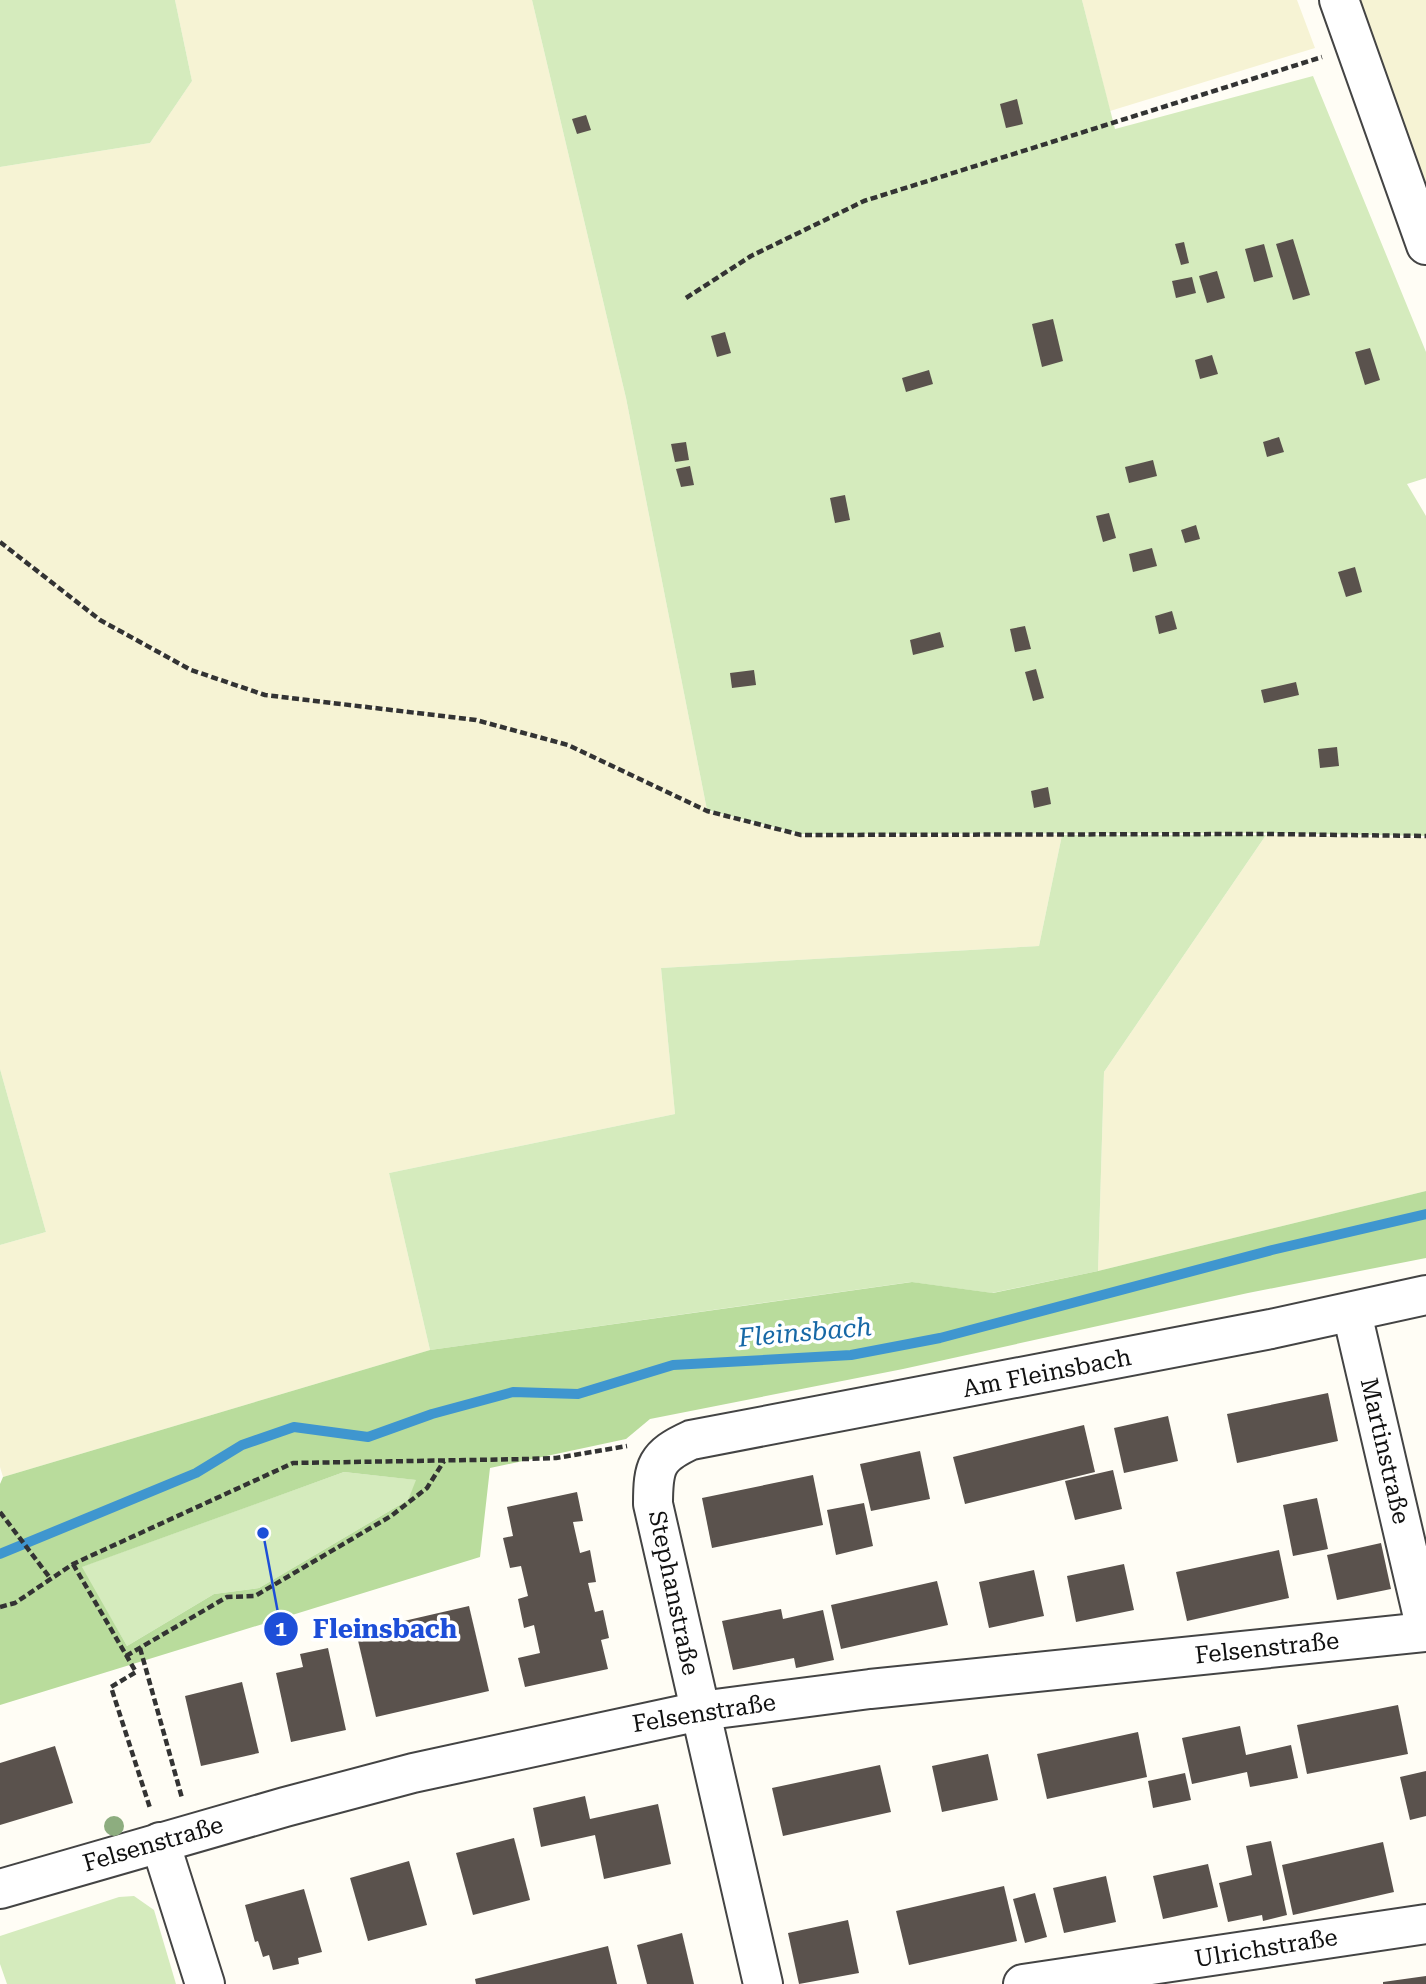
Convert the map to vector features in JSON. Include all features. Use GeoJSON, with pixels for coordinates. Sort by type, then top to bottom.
{"type":"FeatureCollection","features":[{"type":"Feature","properties":{"kind":"street"},"geometry":{"type":"LineString","coordinates":[[1339,0],[1426,245]]}},
{"type":"Feature","properties":{"kind":"street","name":"Am Fleinsbach"},"geometry":{"type":"LineString","coordinates":[[652,1448],[1352,1313],[1426,1295]]}},
{"type":"Feature","properties":{"kind":"street","name":"Martinstraße"},"geometry":{"type":"LineString","coordinates":[[1352,1313],[1426,1631]]}},
{"type":"Feature","properties":{"kind":"street","name":"Stephanstraße"},"geometry":{"type":"LineString","coordinates":[[652,1448],[657,1467],[653,1483],[653,1504],[763,1984]]}},
{"type":"Feature","properties":{"kind":"street","name":"Felsenstraße"},"geometry":{"type":"LineString","coordinates":[[0,1889],[413,1773],[700,1711],[870,1689],[1426,1631]]}},
{"type":"Feature","properties":{"kind":"street"},"geometry":{"type":"LineString","coordinates":[[176,1838],[205,1984]]}},
{"type":"Feature","properties":{"kind":"street","name":"Ulrichstraße"},"geometry":{"type":"LineString","coordinates":[[1023,1984],[1426,1924]]}},
{"type":"Feature","properties":{"kind":"path"},"geometry":{"type":"LineString","coordinates":[[687,298],[751,256],[864,201],[1356,46]]}},
{"type":"Feature","properties":{"kind":"path"},"geometry":{"type":"LineString","coordinates":[[0,542],[100,620],[191,670],[265,695],[475,720],[568,746],[707,811],[801,835],[1426,836]]}},
{"type":"Feature","properties":{"kind":"path"},"geometry":{"type":"LineString","coordinates":[[0,1607],[15,1603],[73,1564],[293,1463],[556,1458],[652,1448]]}},
{"type":"Feature","properties":{"kind":"path"},"geometry":{"type":"LineString","coordinates":[[126,1656],[227,1597],[255,1596],[391,1516],[428,1488],[444,1461]]}},
{"type":"Feature","properties":{"kind":"path"},"geometry":{"type":"LineString","coordinates":[[0,1512],[50,1578]]}},
{"type":"Feature","properties":{"kind":"path"},"geometry":{"type":"LineString","coordinates":[[73,1564],[136,1672],[111,1687],[176,1838]]}},
{"type":"Feature","properties":{"kind":"path"},"geometry":{"type":"LineString","coordinates":[[140,1648],[176,1838]]}},
{"type":"Feature","properties":{"kind":"shaded area"},"geometry":{"type":"Polygon","coordinates":[[[175,0],[532,0],[626,398],[707,810],[568,745],[476,719],[265,694],[192,669],[101,620],[0,541],[0,167],[150,143],[192,81],[175,0]]]}},
{"type":"Feature","properties":{"kind":"shaded area"},"geometry":{"type":"Polygon","coordinates":[[[1082,0],[1297,0],[1315,48],[1110,111],[1082,0]]]}},
{"type":"Feature","properties":{"kind":"shaded area"},"geometry":{"type":"Polygon","coordinates":[[[1353,0],[1426,0],[1426,205],[1353,0]]]}},
{"type":"Feature","properties":{"kind":"shaded area"},"geometry":{"type":"Polygon","coordinates":[[[0,543],[100,621],[191,671],[264,695],[476,720],[568,746],[707,811],[801,836],[1062,835],[1039,946],[661,968],[675,1114],[389,1173],[430,1350],[3,1477],[0,1467],[0,1245],[46,1232],[0,1069],[0,543]]]}},
{"type":"Feature","properties":{"kind":"shaded area"},"geometry":{"type":"Polygon","coordinates":[[[1266,835],[1426,838],[1426,1191],[1098,1271],[1104,1072],[1266,835]]]}},
{"type":"Feature","properties":{"kind":"green space"},"geometry":{"type":"Polygon","coordinates":[[[0,0],[175,0],[192,81],[150,143],[0,167],[0,0]]]}},
{"type":"Feature","properties":{"kind":"green space"},"geometry":{"type":"Polygon","coordinates":[[[532,0],[1082,0],[1115,129],[1313,76],[1426,352],[1426,478],[1407,484],[1426,516],[1426,836],[1267,833],[801,834],[707,810],[626,398],[532,0]]]}},
{"type":"Feature","properties":{"kind":"green space"},"geometry":{"type":"Polygon","coordinates":[[[1062,835],[1266,835],[1104,1072],[1098,1271],[992,1293],[911,1282],[430,1350],[389,1173],[675,1114],[661,968],[1039,946],[1062,835]]]}},
{"type":"Feature","properties":{"kind":"green space"},"geometry":{"type":"Polygon","coordinates":[[[0,1069],[46,1232],[0,1245],[0,1069]]]}},
{"type":"Feature","properties":{"kind":"green space"},"geometry":{"type":"Polygon","coordinates":[[[1426,1191],[1426,1258],[1248,1293],[903,1369],[650,1419],[626,1439],[490,1468],[480,1557],[0,1705],[0,1484],[3,1477],[430,1350],[912,1282],[993,1293],[1098,1271],[1426,1191]],[[344,1472],[82,1567],[127,1646],[214,1594],[259,1588],[408,1500],[416,1480],[344,1472]]]}},
{"type":"Feature","properties":{"kind":"green space"},"geometry":{"type":"Polygon","coordinates":[[[344,1472],[417,1480],[408,1500],[259,1588],[214,1594],[127,1646],[81,1567],[344,1472]]]}},
{"type":"Feature","properties":{"kind":"green space"},"geometry":{"type":"Polygon","coordinates":[[[134,1896],[154,1910],[176,1984],[7,1984],[0,1964],[0,1936],[119,1897],[134,1896]]]}},
{"type":"Feature","properties":{"kind":"building"},"geometry":{"type":"Polygon","coordinates":[[[1017,99],[1023,124],[1006,128],[1000,104],[1017,99]]]}},
{"type":"Feature","properties":{"kind":"building"},"geometry":{"type":"Polygon","coordinates":[[[586,115],[591,130],[577,134],[572,119],[586,115]]]}},
{"type":"Feature","properties":{"kind":"building"},"geometry":{"type":"Polygon","coordinates":[[[1293,239],[1310,295],[1293,300],[1276,244],[1293,239]]]}},
{"type":"Feature","properties":{"kind":"building"},"geometry":{"type":"Polygon","coordinates":[[[1184,242],[1189,263],[1181,265],[1175,244],[1184,242]]]}},
{"type":"Feature","properties":{"kind":"building"},"geometry":{"type":"Polygon","coordinates":[[[1264,244],[1273,277],[1254,282],[1245,249],[1264,244]]]}},
{"type":"Feature","properties":{"kind":"building"},"geometry":{"type":"Polygon","coordinates":[[[1217,271],[1225,298],[1207,303],[1199,276],[1217,271]]]}},
{"type":"Feature","properties":{"kind":"building"},"geometry":{"type":"Polygon","coordinates":[[[1192,277],[1196,293],[1176,298],[1172,281],[1192,277]]]}},
{"type":"Feature","properties":{"kind":"building"},"geometry":{"type":"Polygon","coordinates":[[[1053,319],[1063,361],[1042,367],[1032,324],[1053,319]]]}},
{"type":"Feature","properties":{"kind":"building"},"geometry":{"type":"Polygon","coordinates":[[[725,332],[731,353],[717,357],[711,336],[725,332]]]}},
{"type":"Feature","properties":{"kind":"building"},"geometry":{"type":"Polygon","coordinates":[[[1370,348],[1380,380],[1365,385],[1355,352],[1370,348]]]}},
{"type":"Feature","properties":{"kind":"building"},"geometry":{"type":"Polygon","coordinates":[[[1212,355],[1218,374],[1200,379],[1195,360],[1212,355]]]}},
{"type":"Feature","properties":{"kind":"building"},"geometry":{"type":"Polygon","coordinates":[[[929,370],[933,384],[906,392],[902,378],[929,370]]]}},
{"type":"Feature","properties":{"kind":"building"},"geometry":{"type":"Polygon","coordinates":[[[1279,437],[1284,452],[1267,457],[1263,442],[1279,437]]]}},
{"type":"Feature","properties":{"kind":"building"},"geometry":{"type":"Polygon","coordinates":[[[686,442],[689,460],[675,462],[671,444],[686,442]]]}},
{"type":"Feature","properties":{"kind":"building"},"geometry":{"type":"Polygon","coordinates":[[[1153,460],[1157,476],[1129,483],[1125,467],[1153,460]]]}},
{"type":"Feature","properties":{"kind":"building"},"geometry":{"type":"Polygon","coordinates":[[[690,466],[694,485],[681,487],[676,469],[690,466]]]}},
{"type":"Feature","properties":{"kind":"building"},"geometry":{"type":"Polygon","coordinates":[[[845,495],[850,520],[835,523],[830,498],[845,495]]]}},
{"type":"Feature","properties":{"kind":"building"},"geometry":{"type":"Polygon","coordinates":[[[1109,513],[1116,538],[1103,542],[1096,516],[1109,513]]]}},
{"type":"Feature","properties":{"kind":"building"},"geometry":{"type":"Polygon","coordinates":[[[1196,525],[1200,539],[1185,543],[1181,530],[1196,525]]]}},
{"type":"Feature","properties":{"kind":"building"},"geometry":{"type":"Polygon","coordinates":[[[1152,548],[1157,566],[1133,572],[1129,554],[1152,548]]]}},
{"type":"Feature","properties":{"kind":"building"},"geometry":{"type":"Polygon","coordinates":[[[1355,567],[1362,592],[1346,597],[1338,572],[1355,567]]]}},
{"type":"Feature","properties":{"kind":"building"},"geometry":{"type":"Polygon","coordinates":[[[1172,611],[1177,629],[1159,634],[1155,616],[1172,611]]]}},
{"type":"Feature","properties":{"kind":"building"},"geometry":{"type":"Polygon","coordinates":[[[1025,626],[1031,649],[1015,652],[1010,629],[1025,626]]]}},
{"type":"Feature","properties":{"kind":"building"},"geometry":{"type":"Polygon","coordinates":[[[940,632],[944,647],[913,655],[910,640],[940,632]]]}},
{"type":"Feature","properties":{"kind":"building"},"geometry":{"type":"Polygon","coordinates":[[[1036,669],[1044,698],[1033,701],[1025,672],[1036,669]]]}},
{"type":"Feature","properties":{"kind":"building"},"geometry":{"type":"Polygon","coordinates":[[[754,670],[756,685],[732,688],[730,673],[754,670]]]}},
{"type":"Feature","properties":{"kind":"building"},"geometry":{"type":"Polygon","coordinates":[[[1296,682],[1299,695],[1264,703],[1261,690],[1296,682]]]}},
{"type":"Feature","properties":{"kind":"building"},"geometry":{"type":"Polygon","coordinates":[[[1337,747],[1339,766],[1320,768],[1318,749],[1337,747]]]}},
{"type":"Feature","properties":{"kind":"building"},"geometry":{"type":"Polygon","coordinates":[[[1048,787],[1051,804],[1034,808],[1031,791],[1048,787]]]}},
{"type":"Feature","properties":{"kind":"building"},"geometry":{"type":"Polygon","coordinates":[[[1328,1393],[1338,1441],[1237,1463],[1227,1414],[1328,1393]]]}},
{"type":"Feature","properties":{"kind":"building"},"geometry":{"type":"Polygon","coordinates":[[[1168,1416],[1178,1461],[1124,1473],[1114,1428],[1168,1416]]]}},
{"type":"Feature","properties":{"kind":"building"},"geometry":{"type":"Polygon","coordinates":[[[1084,1425],[1095,1472],[965,1504],[953,1457],[1084,1425]]]}},
{"type":"Feature","properties":{"kind":"building"},"geometry":{"type":"Polygon","coordinates":[[[920,1451],[930,1499],[871,1511],[860,1464],[920,1451]]]}},
{"type":"Feature","properties":{"kind":"building"},"geometry":{"type":"Polygon","coordinates":[[[1113,1470],[1122,1509],[1075,1520],[1065,1481],[1113,1470]]]}},
{"type":"Feature","properties":{"kind":"building"},"geometry":{"type":"Polygon","coordinates":[[[813,1475],[823,1525],[712,1548],[702,1498],[813,1475]]]}},
{"type":"Feature","properties":{"kind":"building"},"geometry":{"type":"Polygon","coordinates":[[[577,1492],[583,1521],[573,1522],[580,1553],[590,1550],[596,1582],[588,1583],[595,1612],[603,1610],[609,1638],[601,1640],[608,1669],[525,1687],[518,1658],[540,1653],[534,1625],[524,1628],[518,1599],[528,1596],[521,1566],[510,1568],[503,1538],[513,1536],[507,1507],[577,1492]]]}},
{"type":"Feature","properties":{"kind":"building"},"geometry":{"type":"Polygon","coordinates":[[[1317,1498],[1328,1549],[1293,1556],[1283,1505],[1317,1498]]]}},
{"type":"Feature","properties":{"kind":"building"},"geometry":{"type":"Polygon","coordinates":[[[864,1503],[873,1546],[836,1555],[827,1510],[864,1503]]]}},
{"type":"Feature","properties":{"kind":"building"},"geometry":{"type":"Polygon","coordinates":[[[1381,1543],[1391,1589],[1337,1600],[1327,1555],[1381,1543]]]}},
{"type":"Feature","properties":{"kind":"building"},"geometry":{"type":"Polygon","coordinates":[[[1279,1550],[1289,1598],[1187,1621],[1176,1572],[1279,1550]]]}},
{"type":"Feature","properties":{"kind":"building"},"geometry":{"type":"Polygon","coordinates":[[[1124,1564],[1134,1610],[1076,1622],[1067,1576],[1124,1564]]]}},
{"type":"Feature","properties":{"kind":"building"},"geometry":{"type":"Polygon","coordinates":[[[1034,1570],[1044,1616],[989,1628],[979,1582],[1034,1570]]]}},
{"type":"Feature","properties":{"kind":"building"},"geometry":{"type":"Polygon","coordinates":[[[937,1581],[948,1625],[841,1649],[831,1605],[937,1581]]]}},
{"type":"Feature","properties":{"kind":"building"},"geometry":{"type":"Polygon","coordinates":[[[469,1606],[489,1691],[376,1717],[356,1632],[469,1606]]]}},
{"type":"Feature","properties":{"kind":"building"},"geometry":{"type":"Polygon","coordinates":[[[781,1609],[783,1619],[823,1610],[834,1660],[796,1668],[794,1658],[733,1670],[722,1621],[781,1609]]]}},
{"type":"Feature","properties":{"kind":"building"},"geometry":{"type":"Polygon","coordinates":[[[328,1648],[346,1730],[291,1742],[276,1673],[303,1667],[300,1654],[328,1648]]]}},
{"type":"Feature","properties":{"kind":"building"},"geometry":{"type":"Polygon","coordinates":[[[242,1682],[259,1753],[201,1766],[185,1696],[242,1682]]]}},
{"type":"Feature","properties":{"kind":"building"},"geometry":{"type":"Polygon","coordinates":[[[1398,1705],[1408,1754],[1307,1774],[1297,1725],[1398,1705]]]}},
{"type":"Feature","properties":{"kind":"building"},"geometry":{"type":"Polygon","coordinates":[[[1240,1726],[1246,1755],[1291,1745],[1298,1778],[1250,1787],[1247,1772],[1192,1784],[1182,1738],[1240,1726]]]}},
{"type":"Feature","properties":{"kind":"building"},"geometry":{"type":"Polygon","coordinates":[[[1138,1732],[1147,1777],[1047,1799],[1037,1754],[1138,1732]]]}},
{"type":"Feature","properties":{"kind":"building"},"geometry":{"type":"Polygon","coordinates":[[[55,1746],[73,1803],[0,1825],[0,1763],[55,1746]]]}},
{"type":"Feature","properties":{"kind":"building"},"geometry":{"type":"Polygon","coordinates":[[[988,1754],[998,1800],[942,1812],[932,1766],[988,1754]]]}},
{"type":"Feature","properties":{"kind":"building"},"geometry":{"type":"Polygon","coordinates":[[[880,1765],[891,1812],[783,1836],[772,1788],[880,1765]]]}},
{"type":"Feature","properties":{"kind":"building"},"geometry":{"type":"Polygon","coordinates":[[[1426,1771],[1426,1816],[1410,1820],[1400,1777],[1426,1771]]]}},
{"type":"Feature","properties":{"kind":"building"},"geometry":{"type":"Polygon","coordinates":[[[1185,1773],[1191,1800],[1153,1808],[1148,1781],[1185,1773]]]}},
{"type":"Feature","properties":{"kind":"building"},"geometry":{"type":"Polygon","coordinates":[[[585,1796],[590,1819],[658,1804],[671,1864],[604,1879],[595,1835],[541,1847],[533,1808],[585,1796]]]}},
{"type":"Feature","properties":{"kind":"building"},"geometry":{"type":"Polygon","coordinates":[[[514,1838],[530,1900],[473,1915],[456,1853],[514,1838]]]}},
{"type":"Feature","properties":{"kind":"building"},"geometry":{"type":"Polygon","coordinates":[[[1271,1841],[1287,1915],[1263,1921],[1262,1915],[1228,1922],[1219,1883],[1252,1875],[1246,1846],[1271,1841]]]}},
{"type":"Feature","properties":{"kind":"building"},"geometry":{"type":"Polygon","coordinates":[[[1383,1842],[1394,1892],[1293,1915],[1282,1865],[1383,1842]]]}},
{"type":"Feature","properties":{"kind":"building"},"geometry":{"type":"Polygon","coordinates":[[[409,1861],[427,1925],[368,1941],[350,1878],[409,1861]]]}},
{"type":"Feature","properties":{"kind":"building"},"geometry":{"type":"Polygon","coordinates":[[[1208,1864],[1218,1907],[1163,1919],[1153,1876],[1208,1864]]]}},
{"type":"Feature","properties":{"kind":"building"},"geometry":{"type":"Polygon","coordinates":[[[1106,1876],[1116,1922],[1064,1933],[1053,1888],[1106,1876]]]}},
{"type":"Feature","properties":{"kind":"building"},"geometry":{"type":"Polygon","coordinates":[[[1004,1886],[1017,1941],[909,1965],[896,1911],[1004,1886]]]}},
{"type":"Feature","properties":{"kind":"building"},"geometry":{"type":"Polygon","coordinates":[[[304,1889],[322,1952],[298,1958],[299,1964],[273,1970],[269,1955],[263,1957],[258,1941],[255,1942],[245,1905],[304,1889]]]}},
{"type":"Feature","properties":{"kind":"building"},"geometry":{"type":"Polygon","coordinates":[[[1035,1893],[1047,1937],[1025,1943],[1013,1899],[1035,1893]]]}},
{"type":"Feature","properties":{"kind":"building"},"geometry":{"type":"Polygon","coordinates":[[[848,1920],[859,1973],[799,1984],[788,1933],[848,1920]]]}},
{"type":"Feature","properties":{"kind":"building"},"geometry":{"type":"Polygon","coordinates":[[[682,1933],[694,1984],[647,1984],[637,1945],[682,1933]]]}},
{"type":"Feature","properties":{"kind":"building"},"geometry":{"type":"Polygon","coordinates":[[[608,1946],[617,1984],[476,1984],[475,1979],[608,1946]]]}},
{"type":"Feature","properties":{"kind":"building"},"geometry":{"type":"Polygon","coordinates":[[[1426,1976],[1426,1984],[1383,1984],[1383,1982],[1426,1976]]]}},
{"type":"Feature","properties":{"kind":"waterway","name":"Fleinsbach"},"geometry":{"type":"LineString","coordinates":[[0,1554],[196,1473],[242,1445],[294,1427],[368,1437],[432,1414],[513,1392],[578,1394],[673,1365],[851,1355],[940,1338],[1272,1250],[1426,1214]]}},
{"type":"Feature","properties":{"kind":"place","name":"Fleinsbach"},"geometry":{"type":"Point","coordinates":[263,1533]}}]}
